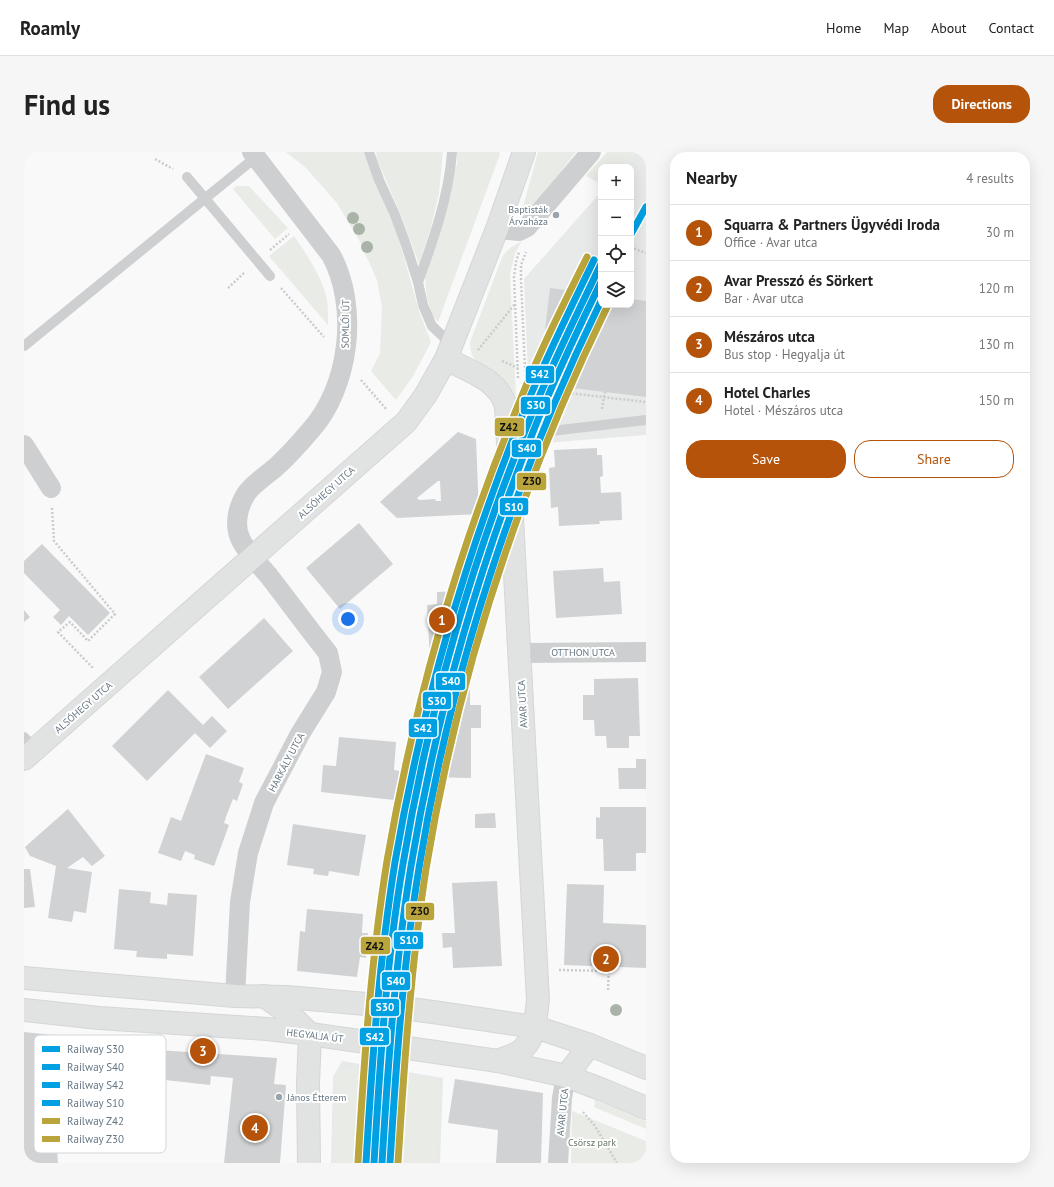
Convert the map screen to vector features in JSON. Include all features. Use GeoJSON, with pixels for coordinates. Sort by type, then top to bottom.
{"type":"FeatureCollection","features":[{"type":"Feature","properties":{"kind":"street"},"geometry":{"type":"LineString","coordinates":[[497,228],[519,231],[527,227],[591,152]]}},
{"type":"Feature","properties":{"kind":"street","name":"SOMLÓI ÚT"},"geometry":{"type":"LineString","coordinates":[[253,557],[240,538],[237,523],[239,508],[246,493],[281,462],[312,430],[327,407],[337,384],[344,360],[347,312],[343,281],[339,268],[332,255],[254,154]]}},
{"type":"Feature","properties":{"kind":"street","name":"ALSÓHEGY UTCA"},"geometry":{"type":"LineString","coordinates":[[28,748],[109,684],[406,422],[425,396],[448,352],[497,228],[521,156]]}},
{"type":"Feature","properties":{"kind":"street","name":"AVAR UTCA"},"geometry":{"type":"LineString","coordinates":[[448,352],[496,388],[502,396],[506,406],[538,1000],[535,1027],[529,1043],[518,1053],[498,1061]]}},
{"type":"Feature","properties":{"kind":"street"},"geometry":{"type":"LineString","coordinates":[[24,445],[51,488]]}},
{"type":"Feature","properties":{"kind":"street","name":"HARKÁLY UTCA"},"geometry":{"type":"LineString","coordinates":[[235,996],[240,902],[248,853],[254,832],[264,803],[300,734],[326,692],[332,672],[328,653],[253,557]]}},
{"type":"Feature","properties":{"kind":"street","name":"OTTHON UTCA"},"geometry":{"type":"LineString","coordinates":[[519,653],[646,652]]}},
{"type":"Feature","properties":{"kind":"street"},"geometry":{"type":"LineString","coordinates":[[24,978],[235,996],[264,996],[388,1006],[535,1027],[590,1045],[646,1068]]}},
{"type":"Feature","properties":{"kind":"street"},"geometry":{"type":"LineString","coordinates":[[264,996],[288,1012],[310,1034],[308,1084],[309,1163]]}},
{"type":"Feature","properties":{"kind":"street","name":"HEGYALJA ÚT"},"geometry":{"type":"LineString","coordinates":[[24,1010],[99,1018],[267,1029],[498,1061],[566,1076],[610,1092],[646,1108]]}},
{"type":"Feature","properties":{"kind":"street","name":"AVAR UTCA"},"geometry":{"type":"LineString","coordinates":[[558,1163],[562,1098],[566,1076],[590,1045]]}},
{"type":"Feature","properties":{"kind":"lane"},"geometry":{"type":"LineString","coordinates":[[369,152],[379,180],[396,215],[418,282],[423,305],[432,326],[448,352]]}},
{"type":"Feature","properties":{"kind":"lane"},"geometry":{"type":"LineString","coordinates":[[418,282],[441,210],[448,180],[452,152]]}},
{"type":"Feature","properties":{"kind":"lane"},"geometry":{"type":"LineString","coordinates":[[24,346],[206,198],[254,154]]}},
{"type":"Feature","properties":{"kind":"lane"},"geometry":{"type":"LineString","coordinates":[[187,177],[270,276]]}},
{"type":"Feature","properties":{"kind":"lane"},"geometry":{"type":"LineString","coordinates":[[508,436],[646,420]]}},
{"type":"Feature","properties":{"kind":"path"},"geometry":{"type":"LineString","coordinates":[[519,383],[514,270],[520,250],[529,238],[527,227]]}},
{"type":"Feature","properties":{"kind":"path"},"geometry":{"type":"LineString","coordinates":[[634,247],[646,253]]}},
{"type":"Feature","properties":{"kind":"path"},"geometry":{"type":"LineString","coordinates":[[521,265],[526,394]]}},
{"type":"Feature","properties":{"kind":"path"},"geometry":{"type":"LineString","coordinates":[[284,292],[301,311]]}},
{"type":"Feature","properties":{"kind":"path"},"geometry":{"type":"LineString","coordinates":[[478,351],[515,304]]}},
{"type":"Feature","properties":{"kind":"path"},"geometry":{"type":"LineString","coordinates":[[361,380],[388,412]]}},
{"type":"Feature","properties":{"kind":"path"},"geometry":{"type":"LineString","coordinates":[[527,410],[542,408],[543,390],[646,402]]}},
{"type":"Feature","properties":{"kind":"path"},"geometry":{"type":"LineString","coordinates":[[51,488],[54,541],[114,614],[88,641],[70,622],[58,632],[109,684]]}},
{"type":"Feature","properties":{"kind":"path"},"geometry":{"type":"LineString","coordinates":[[608,990],[609,967]]}},
{"type":"Feature","properties":{"kind":"path"},"geometry":{"type":"LineString","coordinates":[[559,970],[608,971]]}},
{"type":"Feature","properties":{"kind":"path"},"geometry":{"type":"LineString","coordinates":[[581,1110],[595,1126],[617,1163]]}},
{"type":"Feature","properties":{"kind":"shaded area"},"geometry":{"type":"Polygon","coordinates":[[[636,152],[646,152],[646,435],[531,444],[524,279],[598,195],[598,308],[634,308],[634,164],[626,164],[636,152]]]}},
{"type":"Feature","properties":{"kind":"shaded area"},"geometry":{"type":"Polygon","coordinates":[[[342,1061],[443,1078],[440,1163],[331,1163],[333,1077],[342,1061]]]}},
{"type":"Feature","properties":{"kind":"green space"},"geometry":{"type":"Polygon","coordinates":[[[286,152],[363,152],[397,233],[419,311],[431,342],[413,376],[396,400],[371,371],[380,354],[382,307],[377,280],[360,242],[337,203],[306,168],[286,152]]]}},
{"type":"Feature","properties":{"kind":"green space"},"geometry":{"type":"Polygon","coordinates":[[[376,152],[443,152],[439,193],[431,227],[419,264],[402,218],[377,159],[376,152]]]}},
{"type":"Feature","properties":{"kind":"green space"},"geometry":{"type":"Polygon","coordinates":[[[457,152],[499,152],[500,154],[438,322],[432,314],[427,298],[425,277],[440,229],[457,164],[457,152]]]}},
{"type":"Feature","properties":{"kind":"green space"},"geometry":{"type":"Polygon","coordinates":[[[538,152],[576,152],[531,210],[525,215],[522,212],[523,207],[538,152]]]}},
{"type":"Feature","properties":{"kind":"green space"},"geometry":{"type":"Polygon","coordinates":[[[607,152],[636,152],[626,164],[598,164],[598,182],[586,176],[607,152]]]}},
{"type":"Feature","properties":{"kind":"green space"},"geometry":{"type":"Polygon","coordinates":[[[237,186],[249,186],[288,228],[275,239],[233,189],[237,186]]]}},
{"type":"Feature","properties":{"kind":"green space"},"geometry":{"type":"Polygon","coordinates":[[[294,236],[309,258],[322,284],[327,300],[328,325],[269,256],[294,236]]]}},
{"type":"Feature","properties":{"kind":"green space"},"geometry":{"type":"Polygon","coordinates":[[[522,241],[515,253],[510,275],[516,396],[512,388],[503,378],[483,366],[473,357],[470,342],[503,255],[511,247],[522,241]]]}},
{"type":"Feature","properties":{"kind":"green space"},"geometry":{"type":"Polygon","coordinates":[[[348,1067],[365,1068],[437,1080],[440,1088],[437,1163],[400,1163],[403,1085],[365,1082],[361,1163],[334,1163],[336,1077],[348,1067]]]}},
{"type":"Feature","properties":{"kind":"green space"},"geometry":{"type":"Polygon","coordinates":[[[595,1100],[646,1121],[646,1129],[594,1107],[595,1100]]]}},
{"type":"Feature","properties":{"kind":"green space","name":"Csörsz park"},"geometry":{"type":"Polygon","coordinates":[[[572,1111],[646,1141],[646,1163],[571,1163],[572,1111]]]}},
{"type":"Feature","properties":{"kind":"building"},"geometry":{"type":"Polygon","coordinates":[[[550,288],[598,295],[598,308],[634,308],[634,299],[646,301],[646,397],[548,385],[555,332],[545,330],[550,288]]]}},
{"type":"Feature","properties":{"kind":"building"},"geometry":{"type":"Polygon","coordinates":[[[458,432],[476,439],[479,514],[397,518],[380,502],[458,432]],[[440,481],[417,498],[419,500],[435,499],[436,501],[441,501],[440,481]]]}},
{"type":"Feature","properties":{"kind":"building"},"geometry":{"type":"Polygon","coordinates":[[[597,448],[597,455],[602,455],[603,476],[600,477],[601,493],[621,492],[622,520],[599,521],[600,524],[559,526],[558,507],[551,508],[549,468],[555,467],[554,450],[597,448]]]}},
{"type":"Feature","properties":{"kind":"building"},"geometry":{"type":"Polygon","coordinates":[[[359,523],[393,564],[340,609],[306,568],[359,523]]]}},
{"type":"Feature","properties":{"kind":"building"},"geometry":{"type":"Polygon","coordinates":[[[42,544],[110,613],[88,635],[69,616],[61,625],[53,617],[60,610],[24,573],[24,561],[42,544]]]}},
{"type":"Feature","properties":{"kind":"building"},"geometry":{"type":"Polygon","coordinates":[[[603,568],[604,582],[620,581],[622,614],[556,618],[553,571],[603,568]]]}},
{"type":"Feature","properties":{"kind":"building"},"geometry":{"type":"Polygon","coordinates":[[[462,591],[462,603],[468,603],[469,615],[477,615],[478,642],[469,642],[469,659],[430,661],[427,605],[437,604],[437,592],[462,591]]]}},
{"type":"Feature","properties":{"kind":"building"},"geometry":{"type":"Polygon","coordinates":[[[24,610],[30,617],[24,622],[24,610]]]}},
{"type":"Feature","properties":{"kind":"building"},"geometry":{"type":"Polygon","coordinates":[[[264,618],[293,651],[228,709],[199,677],[264,618]]]}},
{"type":"Feature","properties":{"kind":"building"},"geometry":{"type":"Polygon","coordinates":[[[638,678],[640,736],[629,736],[629,748],[607,748],[606,736],[595,736],[594,720],[583,720],[583,695],[594,695],[594,679],[638,678]]]}},
{"type":"Feature","properties":{"kind":"building"},"geometry":{"type":"Polygon","coordinates":[[[168,690],[203,725],[212,716],[227,731],[210,748],[195,733],[147,781],[112,746],[168,690]]]}},
{"type":"Feature","properties":{"kind":"building"},"geometry":{"type":"Polygon","coordinates":[[[429,690],[470,690],[470,705],[481,705],[481,728],[471,728],[471,778],[429,777],[429,690]]]}},
{"type":"Feature","properties":{"kind":"building"},"geometry":{"type":"Polygon","coordinates":[[[339,737],[396,742],[394,770],[405,772],[403,801],[321,792],[323,765],[336,766],[339,737]]]}},
{"type":"Feature","properties":{"kind":"building"},"geometry":{"type":"Polygon","coordinates":[[[206,754],[244,768],[239,782],[243,784],[237,801],[233,799],[227,814],[224,823],[229,825],[214,866],[194,859],[195,855],[185,851],[181,861],[158,853],[171,817],[181,821],[206,754]]]}},
{"type":"Feature","properties":{"kind":"building"},"geometry":{"type":"Polygon","coordinates":[[[636,759],[646,759],[646,789],[619,789],[618,768],[636,768],[636,759]]]}},
{"type":"Feature","properties":{"kind":"building"},"geometry":{"type":"Polygon","coordinates":[[[600,807],[646,807],[646,853],[636,853],[636,871],[604,871],[603,839],[596,839],[596,817],[600,818],[600,807]]]}},
{"type":"Feature","properties":{"kind":"building"},"geometry":{"type":"Polygon","coordinates":[[[68,809],[105,856],[92,866],[83,857],[67,868],[92,872],[86,913],[74,911],[72,922],[48,918],[56,866],[30,856],[25,847],[68,809]]]}},
{"type":"Feature","properties":{"kind":"building"},"geometry":{"type":"Polygon","coordinates":[[[495,813],[496,828],[475,828],[475,814],[495,813]]]}},
{"type":"Feature","properties":{"kind":"building"},"geometry":{"type":"Polygon","coordinates":[[[293,824],[366,835],[359,876],[329,871],[328,876],[313,874],[314,869],[287,865],[293,824]]]}},
{"type":"Feature","properties":{"kind":"building"},"geometry":{"type":"Polygon","coordinates":[[[24,869],[30,869],[35,907],[24,908],[24,869]]]}},
{"type":"Feature","properties":{"kind":"building"},"geometry":{"type":"Polygon","coordinates":[[[497,881],[502,966],[453,968],[452,947],[443,948],[442,933],[455,933],[452,883],[497,881]]]}},
{"type":"Feature","properties":{"kind":"building"},"geometry":{"type":"Polygon","coordinates":[[[567,884],[604,885],[603,923],[646,925],[646,968],[564,965],[567,884]]]}},
{"type":"Feature","properties":{"kind":"building"},"geometry":{"type":"Polygon","coordinates":[[[119,889],[151,892],[150,903],[167,905],[168,893],[197,895],[193,956],[167,954],[167,959],[136,957],[137,951],[114,949],[119,889]]]}},
{"type":"Feature","properties":{"kind":"building"},"geometry":{"type":"Polygon","coordinates":[[[307,909],[363,914],[362,933],[368,933],[366,958],[360,957],[357,977],[297,971],[300,931],[305,932],[307,909]]]}},
{"type":"Feature","properties":{"kind":"building"},"geometry":{"type":"Polygon","coordinates":[[[24,1032],[52,1035],[34,1035],[34,1153],[57,1153],[58,1163],[24,1163],[24,1032]]]}},
{"type":"Feature","properties":{"kind":"building"},"geometry":{"type":"Polygon","coordinates":[[[166,1051],[277,1058],[274,1084],[286,1085],[280,1163],[224,1163],[233,1078],[211,1076],[210,1085],[166,1080],[166,1051]]]}},
{"type":"Feature","properties":{"kind":"building"},"geometry":{"type":"Polygon","coordinates":[[[455,1079],[543,1093],[541,1163],[496,1163],[498,1130],[448,1123],[455,1079]]]}},
{"type":"Feature","properties":{"kind":"rail line","name":"S30"},"geometry":{"type":"LineString","coordinates":[[634,229],[646,207]]}},
{"type":"Feature","properties":{"kind":"rail line","name":"Z42"},"geometry":{"type":"LineString","coordinates":[[358,1162],[369,1011],[381,898],[410,744],[440,628],[476,514],[519,403],[560,311],[587,257]]}},
{"type":"Feature","properties":{"kind":"rail line","name":"S42"},"geometry":{"type":"LineString","coordinates":[[366,1163],[377,1012],[389,900],[406,804],[432,688],[465,574],[504,461],[542,369],[594,260]]}},
{"type":"Feature","properties":{"kind":"rail line","name":"S30"},"geometry":{"type":"LineString","coordinates":[[374,1163],[384,1013],[397,901],[414,806],[440,690],[455,633],[473,576],[491,520],[512,464],[550,372],[598,270]]}},
{"type":"Feature","properties":{"kind":"rail line","name":"S40"},"geometry":{"type":"LineString","coordinates":[[382,1163],[393,1014],[405,903],[422,808],[448,692],[480,579],[519,467],[548,396],[598,288]]}},
{"type":"Feature","properties":{"kind":"rail line","name":"S10"},"geometry":{"type":"LineString","coordinates":[[390,1163],[401,1015],[413,904],[432,794],[449,721],[489,578],[514,507],[540,437],[598,308]]}},
{"type":"Feature","properties":{"kind":"rail line","name":"Z30"},"geometry":{"type":"LineString","coordinates":[[398,1163],[416,942],[426,869],[439,796],[456,723],[496,580],[521,510],[547,441],[607,308]]}},
{"type":"Feature","properties":{"kind":"place","name":"Baptisták Árvaháza"},"geometry":{"type":"Point","coordinates":[556,215]}},
{"type":"Feature","properties":{"kind":"place","name":"Squarra & Partners Ügyvédi Iroda"},"geometry":{"type":"Point","coordinates":[442,620]}},
{"type":"Feature","properties":{"kind":"place","name":"Avar Presszó és Sörkert"},"geometry":{"type":"Point","coordinates":[606,959]}},
{"type":"Feature","properties":{"kind":"place","name":"Mészáros utca"},"geometry":{"type":"Point","coordinates":[203,1051]}},
{"type":"Feature","properties":{"kind":"place","name":"János Étterem"},"geometry":{"type":"Point","coordinates":[279,1097]}},
{"type":"Feature","properties":{"kind":"place","name":"Hotel Charles"},"geometry":{"type":"Point","coordinates":[255,1128]}}]}
